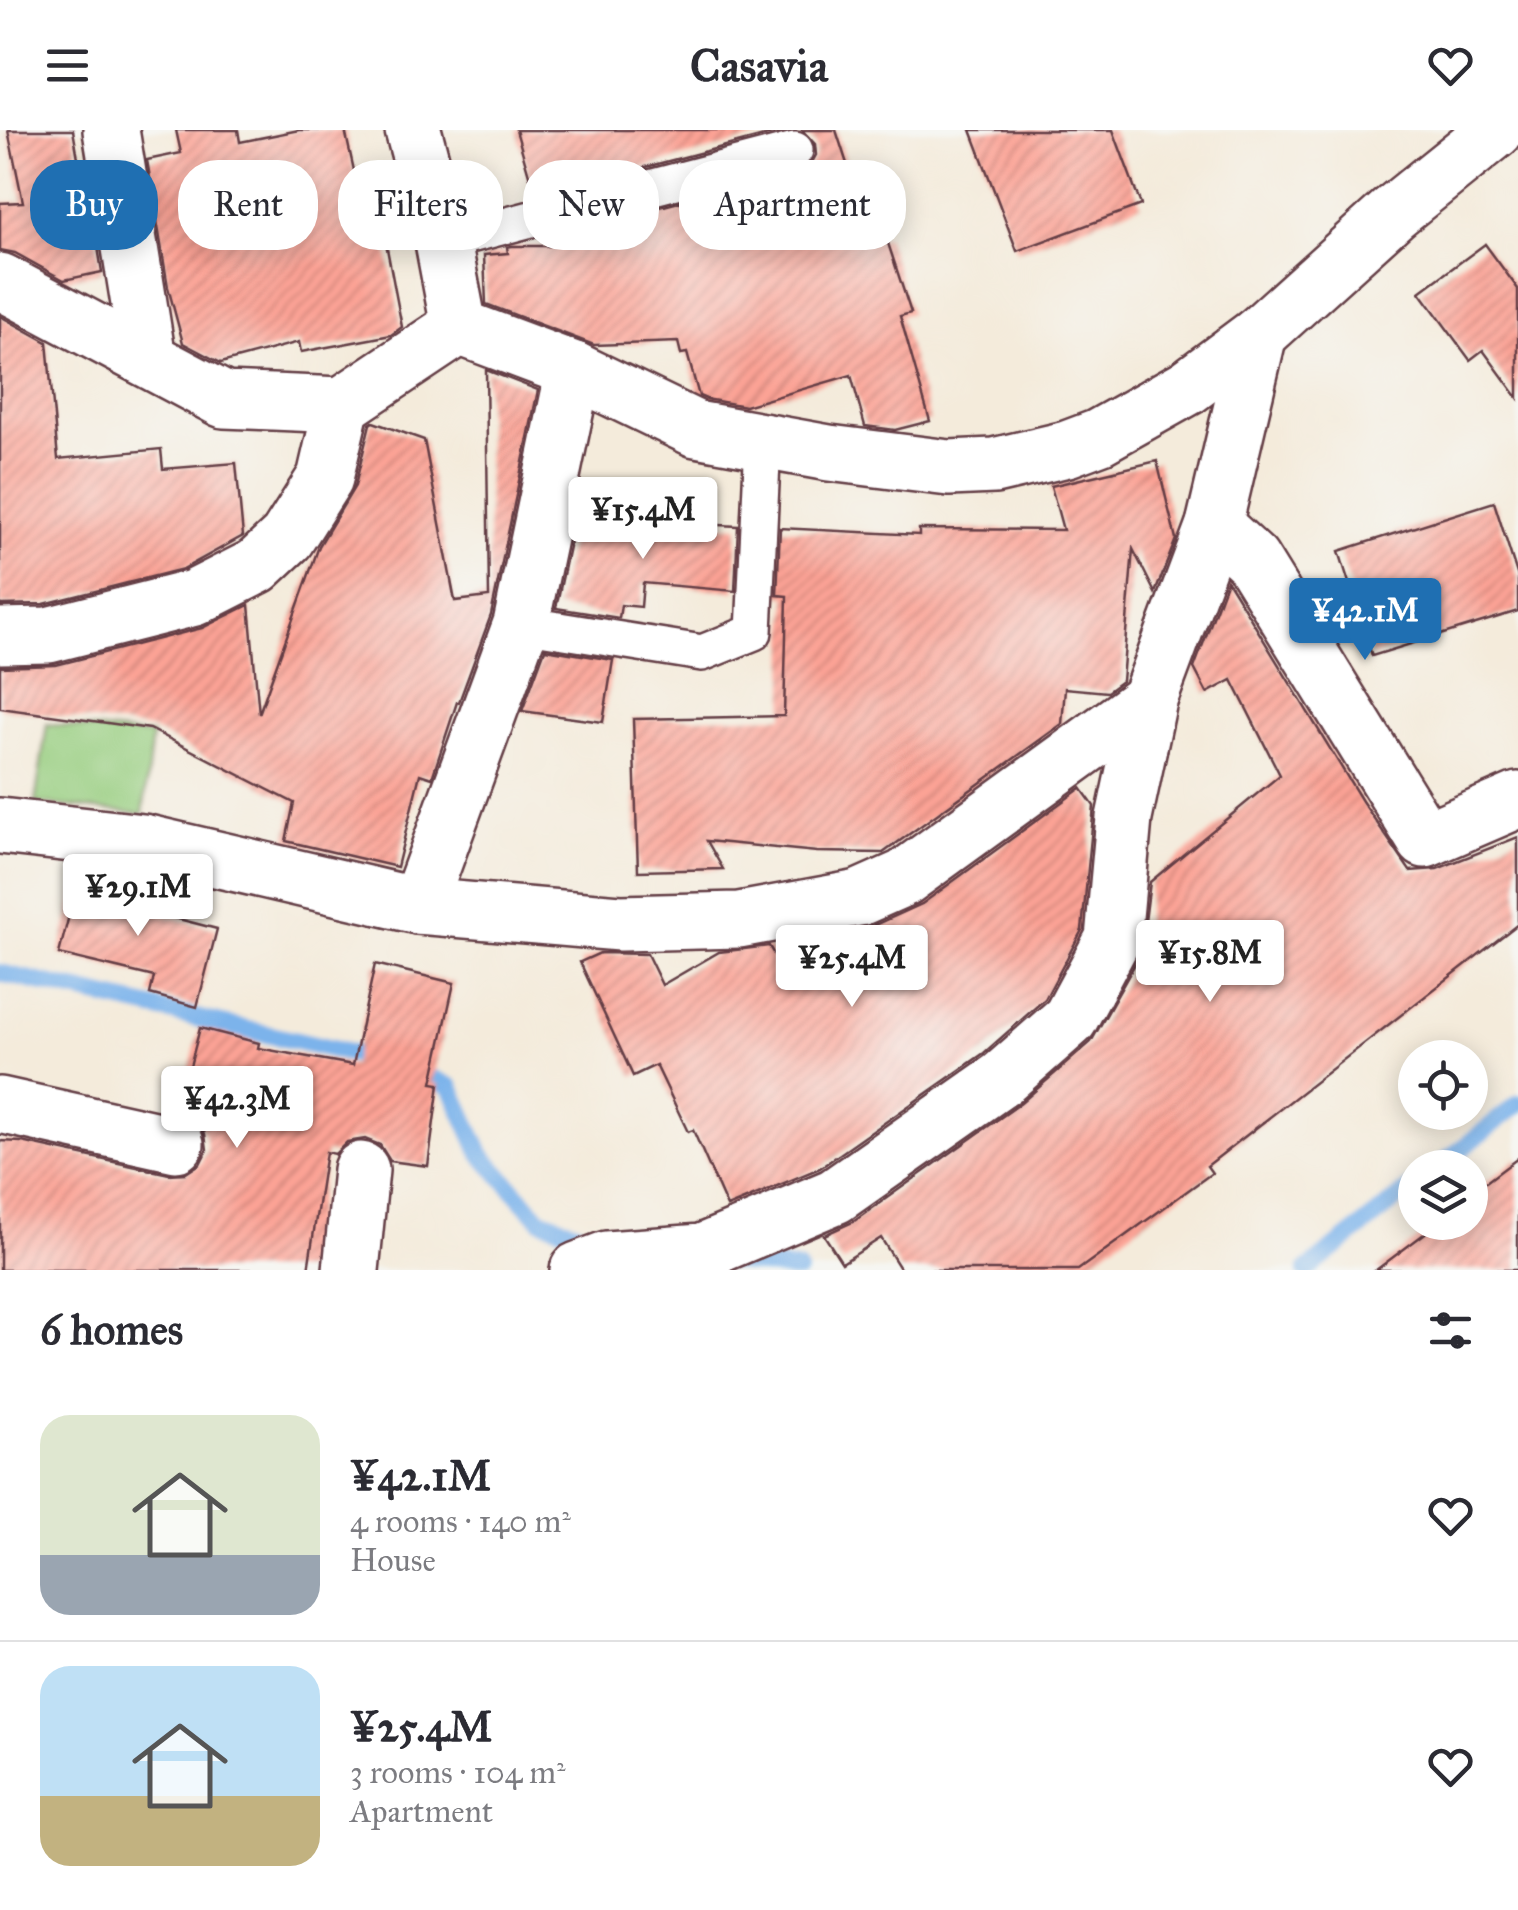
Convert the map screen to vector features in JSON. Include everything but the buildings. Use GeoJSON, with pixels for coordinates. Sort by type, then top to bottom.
{"type":"FeatureCollection","features":[{"type":"Feature","properties":{"kind":"street"},"geometry":{"type":"LineString","coordinates":[[111,130],[148,359]]}},
{"type":"Feature","properties":{"kind":"street"},"geometry":{"type":"LineString","coordinates":[[414,130],[422,160]]}},
{"type":"Feature","properties":{"kind":"street"},"geometry":{"type":"LineString","coordinates":[[459,327],[574,370],[696,429],[829,453],[950,468],[994,466],[1067,449],[1116,428],[1188,387],[1258,334],[1394,213],[1496,130]]}},
{"type":"Feature","properties":{"kind":"street"},"geometry":{"type":"LineString","coordinates":[[445,250],[459,327]]}},
{"type":"Feature","properties":{"kind":"street"},"geometry":{"type":"LineString","coordinates":[[0,281],[224,400],[342,405],[459,327]]}},
{"type":"Feature","properties":{"kind":"street"},"geometry":{"type":"LineString","coordinates":[[578,1270],[607,1259],[702,1252],[835,1196],[1003,1078],[1070,1019],[1113,938],[1124,818],[1149,700],[1214,525],[1258,334]]}},
{"type":"Feature","properties":{"kind":"street"},"geometry":{"type":"LineString","coordinates":[[418,906],[521,624],[574,370]]}},
{"type":"Feature","properties":{"kind":"street"},"geometry":{"type":"LineString","coordinates":[[0,636],[48,635],[194,598],[257,566],[287,538],[325,478],[342,405]]}},
{"type":"Feature","properties":{"kind":"street"},"geometry":{"type":"LineString","coordinates":[[1214,525],[1252,560],[1425,840],[1518,800]]}},
{"type":"Feature","properties":{"kind":"street"},"geometry":{"type":"LineString","coordinates":[[0,826],[143,842],[418,906],[620,923],[740,920],[859,898],[904,878],[1149,700]]}},
{"type":"Feature","properties":{"kind":"street"},"geometry":{"type":"LineString","coordinates":[[0,1105],[176,1144]]}},
{"type":"Feature","properties":{"kind":"street"},"geometry":{"type":"LineString","coordinates":[[351,1270],[361,1170]]}},
{"type":"Feature","properties":{"kind":"lane"},"geometry":{"type":"LineString","coordinates":[[503,226],[795,150]]}},
{"type":"Feature","properties":{"kind":"lane"},"geometry":{"type":"LineString","coordinates":[[521,624],[702,653],[754,632],[764,441]]}},
{"type":"Feature","properties":{"kind":"green space"},"geometry":{"type":"Polygon","coordinates":[[[47,724],[152,735],[143,814],[35,803],[47,724]]]}},
{"type":"Feature","properties":{"kind":"waterway"},"geometry":{"type":"LineString","coordinates":[[0,973],[375,1059]]}},
{"type":"Feature","properties":{"kind":"waterway"},"geometry":{"type":"LineString","coordinates":[[414,1070],[451,1087],[481,1154],[540,1219],[577,1233]]}},
{"type":"Feature","properties":{"kind":"waterway"},"geometry":{"type":"LineString","coordinates":[[1460,1150],[1518,1104]]}},
{"type":"Feature","properties":{"kind":"waterway"},"geometry":{"type":"LineString","coordinates":[[1307,1270],[1398,1198]]}},
{"type":"Feature","properties":{"kind":"waterway"},"geometry":{"type":"LineString","coordinates":[[723,1259],[798,1270]]}}]}
